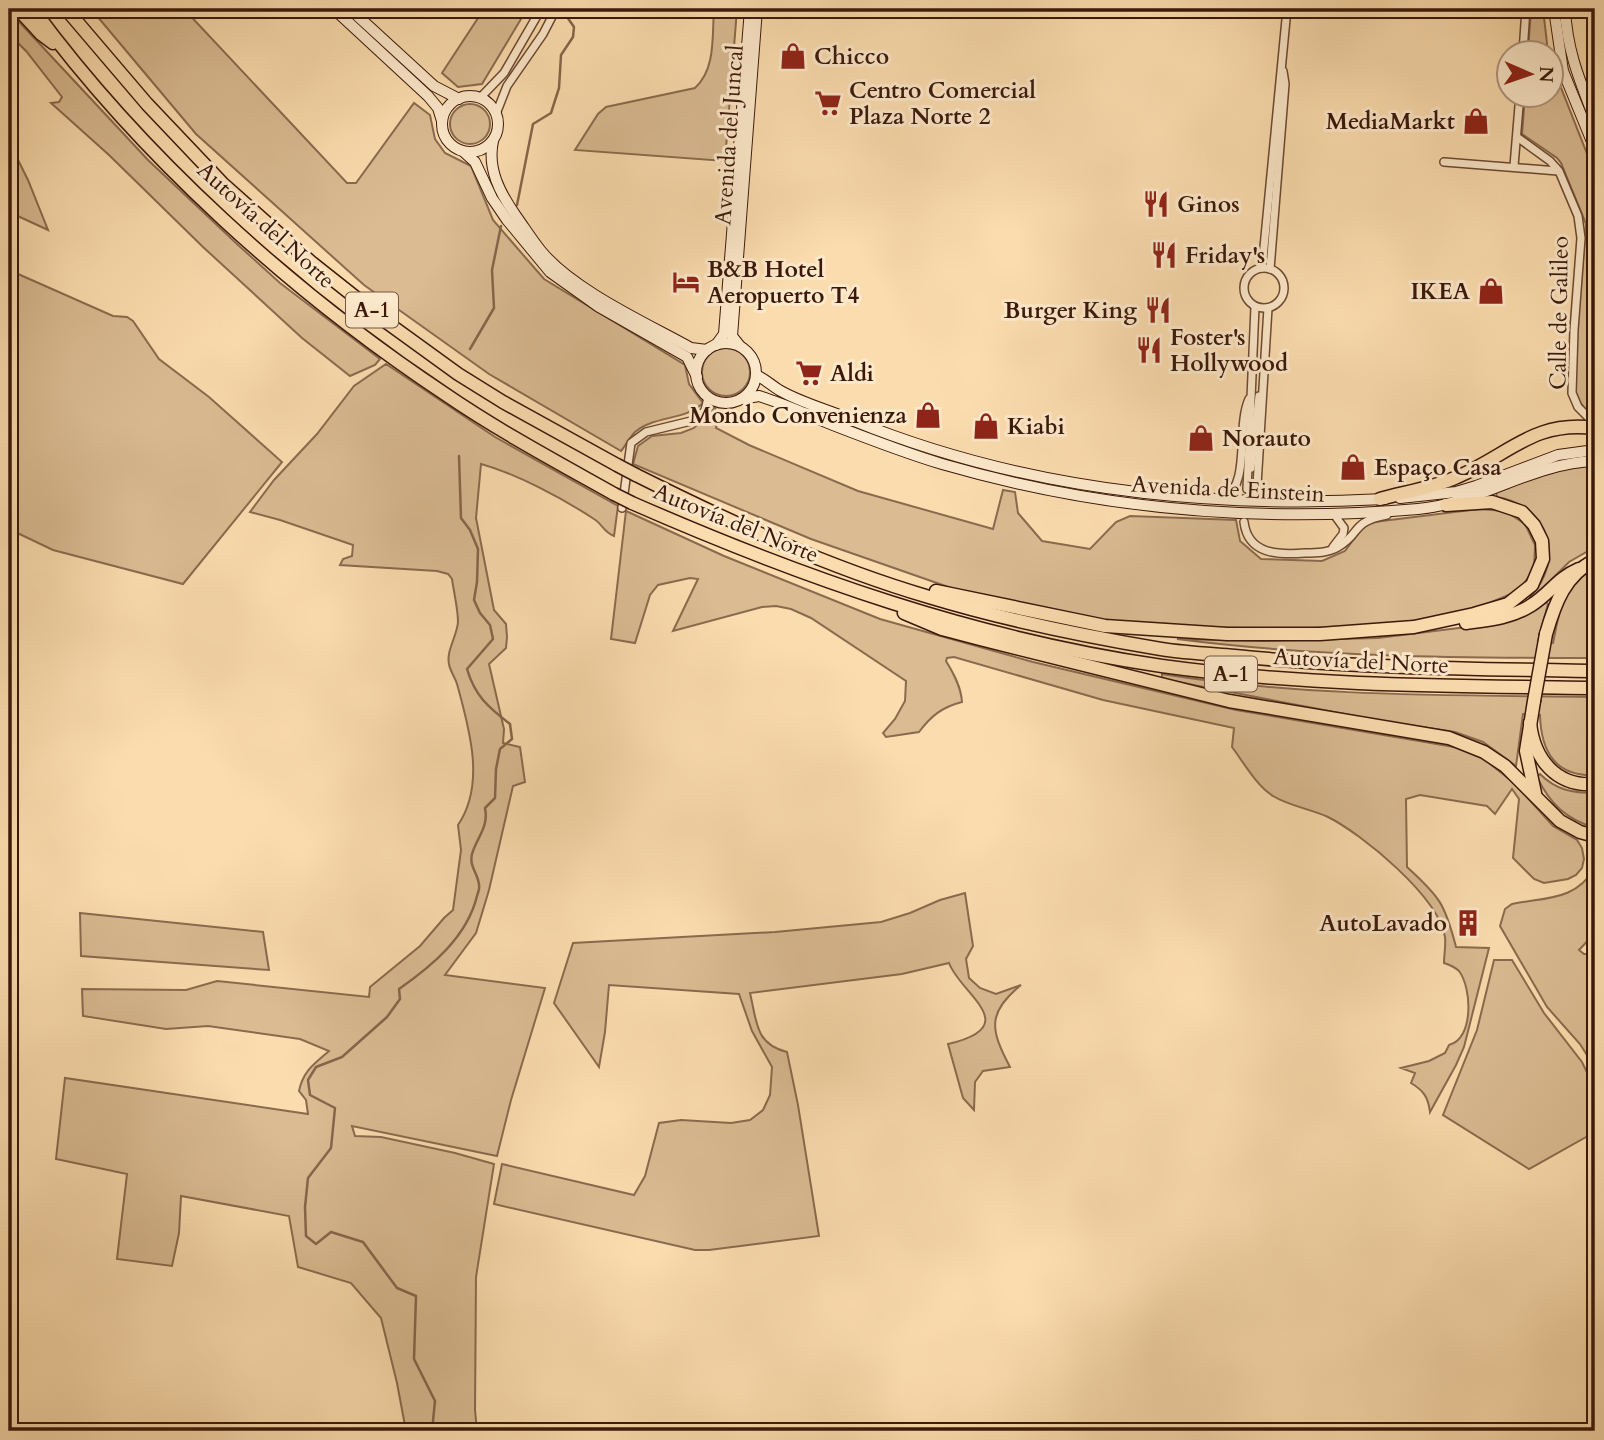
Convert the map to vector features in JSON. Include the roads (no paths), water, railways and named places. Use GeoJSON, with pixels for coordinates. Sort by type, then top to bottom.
{"type":"FeatureCollection","features":[{"type":"Feature","properties":{"kind":"highway"},"geometry":{"type":"LineString","coordinates":[[18,9],[41,34],[65,51]]}},
{"type":"Feature","properties":{"kind":"highway","name":"Autovía del Norte"},"geometry":{"type":"LineString","coordinates":[[33,9],[121,117],[208,204],[299,286],[379,348],[445,394],[498,428],[614,494],[627,506],[875,599],[1040,643],[1162,666],[1279,679],[1401,685],[1595,688]]}},
{"type":"Feature","properties":{"kind":"highway","name":"Autovía del Norte"},"geometry":{"type":"LineString","coordinates":[[66,9],[148,104],[222,183],[312,263],[389,324],[458,374],[503,402],[636,475],[744,528],[877,580],[982,612],[1052,629],[1164,649],[1277,661],[1387,667],[1595,671]]}},
{"type":"Feature","properties":{"kind":"highway"},"geometry":{"type":"LineString","coordinates":[[78,9],[122,63],[148,104]]}},
{"type":"Feature","properties":{"kind":"highway"},"geometry":{"type":"LineString","coordinates":[[1380,499],[1453,479],[1489,462],[1533,435],[1551,429],[1595,426]]}},
{"type":"Feature","properties":{"kind":"highway"},"geometry":{"type":"LineString","coordinates":[[1414,627],[1508,604],[1532,586],[1543,559],[1542,541],[1534,524],[1522,513],[1492,502],[1446,505]]}},
{"type":"Feature","properties":{"kind":"highway"},"geometry":{"type":"LineString","coordinates":[[877,580],[1105,626],[1227,634],[1320,634],[1440,627],[1513,614],[1543,596],[1564,576],[1595,560]]}},
{"type":"Feature","properties":{"kind":"highway"},"geometry":{"type":"LineString","coordinates":[[1536,797],[1526,751],[1546,634],[1560,595],[1567,582],[1580,569]]}},
{"type":"Feature","properties":{"kind":"highway"},"geometry":{"type":"LineString","coordinates":[[875,599],[921,622],[942,629],[1229,701],[1449,738],[1484,752],[1505,766],[1560,821],[1580,832],[1595,836]]}},
{"type":"Feature","properties":{"kind":"highway"},"geometry":{"type":"LineString","coordinates":[[1530,723],[1533,744],[1540,757],[1557,776],[1574,783],[1595,784]]}},
{"type":"Feature","properties":{"kind":"street"},"geometry":{"type":"LineString","coordinates":[[334,9],[438,108],[446,137],[456,149],[475,162],[492,198],[507,220],[551,272],[599,307],[687,357],[708,397],[725,403],[741,399],[754,385],[756,376],[752,358],[740,346],[724,343],[712,347],[691,348],[576,283],[542,252],[507,202],[492,171],[490,154],[497,132],[496,114],[506,86],[543,34],[556,9]]}},
{"type":"Feature","properties":{"kind":"street"},"geometry":{"type":"LineString","coordinates":[[350,9],[434,86],[459,99]]}},
{"type":"Feature","properties":{"kind":"street"},"geometry":{"type":"LineString","coordinates":[[480,98],[504,73],[541,9]]}},
{"type":"Feature","properties":{"kind":"street","name":"Avenida del Juncal"},"geometry":{"type":"LineString","coordinates":[[712,347],[724,334],[750,9]]}},
{"type":"Feature","properties":{"kind":"street","name":"Avenida del Juncal"},"geometry":{"type":"LineString","coordinates":[[740,346],[733,336],[757,9]]}},
{"type":"Feature","properties":{"kind":"street"},"geometry":{"type":"LineString","coordinates":[[1266,269],[1285,84],[1283,71],[1287,9]]}},
{"type":"Feature","properties":{"kind":"street"},"geometry":{"type":"LineString","coordinates":[[1524,38],[1526,9]]}},
{"type":"Feature","properties":{"kind":"street"},"geometry":{"type":"LineString","coordinates":[[1554,9],[1563,71],[1595,149]]}},
{"type":"Feature","properties":{"kind":"street"},"geometry":{"type":"LineString","coordinates":[[1565,9],[1574,69],[1595,120]]}},
{"type":"Feature","properties":{"kind":"street"},"geometry":{"type":"LineString","coordinates":[[443,122],[449,106],[466,97],[480,98],[487,102],[496,114]]}},
{"type":"Feature","properties":{"kind":"street"},"geometry":{"type":"LineString","coordinates":[[1514,166],[1519,108]]}},
{"type":"Feature","properties":{"kind":"street","name":"Calle de Galileo"},"geometry":{"type":"LineString","coordinates":[[1517,137],[1550,161],[1559,171],[1580,226],[1572,393],[1578,407],[1595,426]]}},
{"type":"Feature","properties":{"kind":"street"},"geometry":{"type":"LineString","coordinates":[[464,152],[480,151],[493,141]]}},
{"type":"Feature","properties":{"kind":"street"},"geometry":{"type":"LineString","coordinates":[[1444,162],[1559,171]]}},
{"type":"Feature","properties":{"kind":"street"},"geometry":{"type":"LineString","coordinates":[[1266,269],[1280,277],[1284,289],[1279,301],[1268,308],[1255,307],[1246,298],[1244,286],[1250,274],[1266,269]]}},
{"type":"Feature","properties":{"kind":"street"},"geometry":{"type":"LineString","coordinates":[[1255,307],[1246,492],[1262,389]]}},
{"type":"Feature","properties":{"kind":"street"},"geometry":{"type":"LineString","coordinates":[[1268,308],[1257,485],[1261,496],[1281,503]]}},
{"type":"Feature","properties":{"kind":"street"},"geometry":{"type":"LineString","coordinates":[[697,377],[697,367],[712,347]]}},
{"type":"Feature","properties":{"kind":"street","name":"Avenida de Einstein"},"geometry":{"type":"LineString","coordinates":[[756,376],[778,390],[880,431],[955,455],[1094,486],[1222,500],[1281,503],[1437,495],[1476,486],[1558,455],[1595,450]]}},
{"type":"Feature","properties":{"kind":"street","name":"Avenida de Einstein"},"geometry":{"type":"LineString","coordinates":[[741,399],[760,396],[876,442],[941,463],[1054,492],[1184,511],[1273,514],[1418,509],[1446,505],[1478,495],[1560,464],[1595,461]]}},
{"type":"Feature","properties":{"kind":"street"},"geometry":{"type":"LineString","coordinates":[[1222,500],[1237,486],[1243,418],[1251,396]]}},
{"type":"Feature","properties":{"kind":"street"},"geometry":{"type":"LineString","coordinates":[[627,506],[631,443],[646,432],[691,421],[705,411],[708,397]]}},
{"type":"Feature","properties":{"kind":"street"},"geometry":{"type":"LineString","coordinates":[[1244,522],[1247,536],[1262,550],[1297,554],[1326,551],[1341,545],[1358,525],[1368,518],[1418,509]]}},
{"type":"Feature","properties":{"kind":"street"},"geometry":{"type":"LineString","coordinates":[[1326,551],[1333,547],[1343,534],[1344,528],[1333,513]]}},
{"type":"Feature","properties":{"kind":"waterway"},"geometry":{"type":"LineString","coordinates":[[517,205],[533,124],[551,113],[559,88],[561,55],[573,37],[574,27],[565,14]]}},
{"type":"Feature","properties":{"kind":"waterway"},"geometry":{"type":"LineString","coordinates":[[470,349],[494,308],[492,270],[501,226]]}},
{"type":"Feature","properties":{"kind":"waterway"},"geometry":{"type":"LineString","coordinates":[[432,1431],[435,1401],[414,1359],[416,1296],[397,1288],[363,1242],[331,1232],[316,1244],[306,1236],[308,1178],[331,1148],[335,1108],[310,1095],[308,1080],[316,1067],[342,1057],[387,1017],[400,999],[399,989],[424,971],[457,937],[472,911],[479,889],[472,854],[484,826],[485,808],[495,798],[500,749],[512,739],[510,724],[483,700],[467,669],[493,639],[490,625],[474,600],[478,549],[470,530],[461,518],[459,456]]}},
{"type":"Feature","properties":{"kind":"place","name":"Chicco"},"geometry":{"type":"Point","coordinates":[793,56]}},
{"type":"Feature","properties":{"kind":"place","name":"Centro Comercial Plaza Norte 2"},"geometry":{"type":"Point","coordinates":[828,103]}},
{"type":"Feature","properties":{"kind":"place","name":"MediaMarkt"},"geometry":{"type":"Point","coordinates":[1476,121]}},
{"type":"Feature","properties":{"kind":"place","name":"Ginos"},"geometry":{"type":"Point","coordinates":[1156,204]}},
{"type":"Feature","properties":{"kind":"place","name":"Friday's"},"geometry":{"type":"Point","coordinates":[1164,255]}},
{"type":"Feature","properties":{"kind":"place","name":"B&B Hotel Aeropuerto T4"},"geometry":{"type":"Point","coordinates":[686,282]}},
{"type":"Feature","properties":{"kind":"place","name":"IKEA"},"geometry":{"type":"Point","coordinates":[1491,291]}},
{"type":"Feature","properties":{"kind":"place","name":"Burger King"},"geometry":{"type":"Point","coordinates":[1158,310]}},
{"type":"Feature","properties":{"kind":"place","name":"Foster's Hollywood"},"geometry":{"type":"Point","coordinates":[1149,350]}},
{"type":"Feature","properties":{"kind":"place","name":"Aldi"},"geometry":{"type":"Point","coordinates":[809,373]}},
{"type":"Feature","properties":{"kind":"place","name":"Mondo Convenienza"},"geometry":{"type":"Point","coordinates":[928,415]}},
{"type":"Feature","properties":{"kind":"place","name":"Kiabi"},"geometry":{"type":"Point","coordinates":[986,426]}},
{"type":"Feature","properties":{"kind":"place","name":"Norauto"},"geometry":{"type":"Point","coordinates":[1201,438]}},
{"type":"Feature","properties":{"kind":"place","name":"Espaço Casa"},"geometry":{"type":"Point","coordinates":[1353,467]}},
{"type":"Feature","properties":{"kind":"place","name":"AutoLavado"},"geometry":{"type":"Point","coordinates":[1468,923]}}]}
